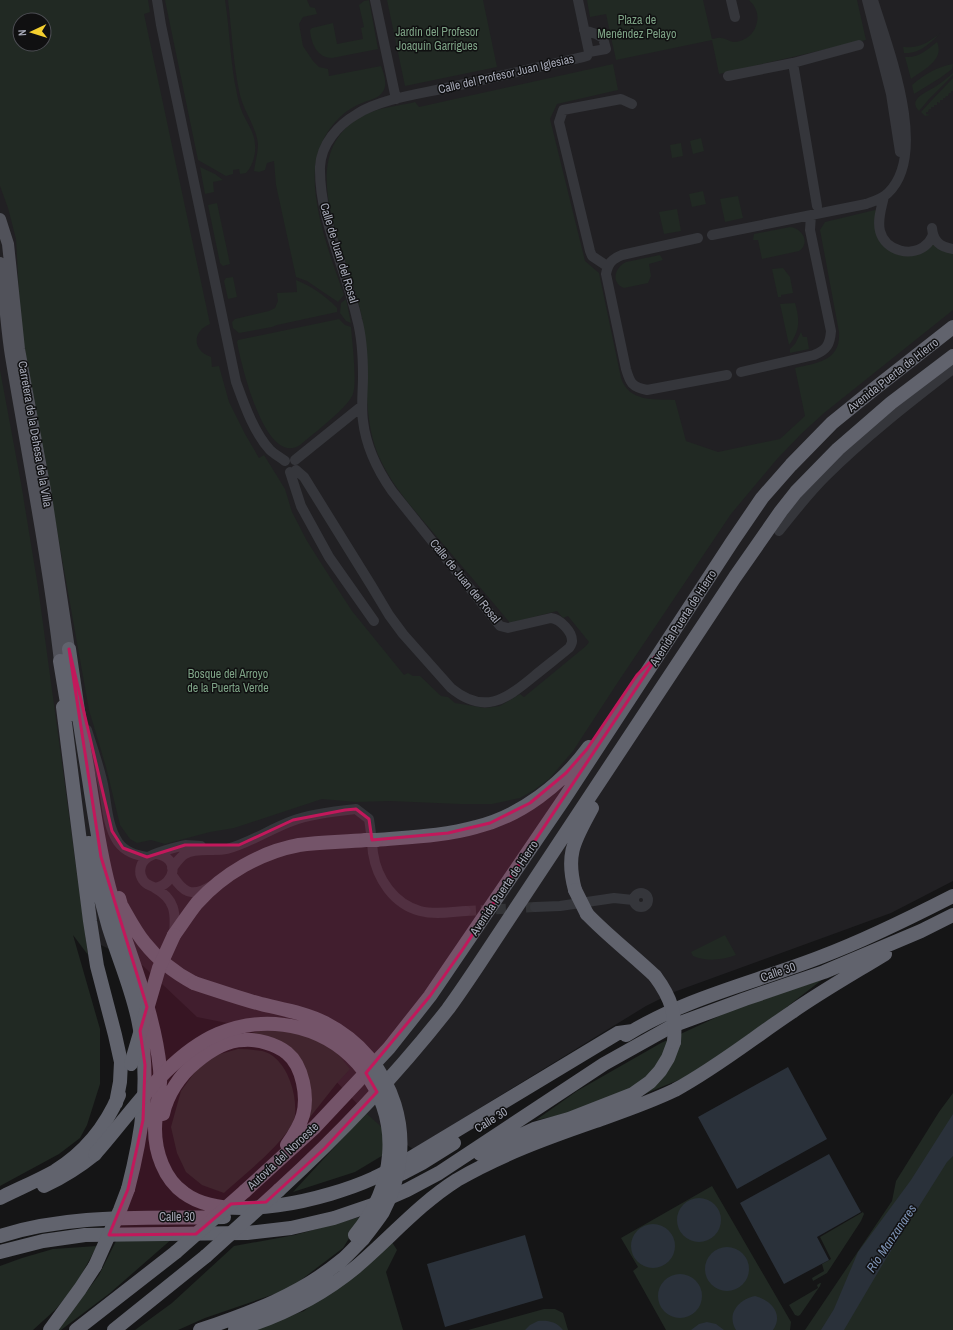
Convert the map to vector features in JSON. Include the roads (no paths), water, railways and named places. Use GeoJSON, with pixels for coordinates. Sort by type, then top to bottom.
{"type":"FeatureCollection","features":[{"type":"Feature","properties":{"kind":"highway","name":"Avenida Puerta de Hierro"},"geometry":{"type":"LineString","coordinates":[[461,952],[758,505],[791,465],[832,423],[874,388],[953,327]]}},
{"type":"Feature","properties":{"kind":"highway","name":"Avenida Puerta de Hierro"},"geometry":{"type":"LineString","coordinates":[[480,964],[735,577],[781,511],[796,492],[838,449],[891,403],[953,356]]}},
{"type":"Feature","properties":{"kind":"highway"},"geometry":{"type":"LineString","coordinates":[[735,577],[757,562],[779,531]]}},
{"type":"Feature","properties":{"kind":"highway"},"geometry":{"type":"LineString","coordinates":[[0,1198],[54,1171],[68,1162],[92,1140],[116,1103],[130,1064],[159,968],[174,935],[197,903],[228,876],[254,861],[279,850],[300,845],[434,835],[478,827],[504,817],[530,803],[558,781],[580,759],[637,675],[661,651]]}},
{"type":"Feature","properties":{"kind":"highway"},"geometry":{"type":"LineString","coordinates":[[64,655],[81,690],[106,850],[121,905],[144,942],[168,967],[179,976],[194,983],[324,1022],[346,1036],[366,1054],[379,1070],[390,1092],[398,1119],[401,1143],[400,1158],[395,1179],[383,1211],[359,1237],[324,1264],[294,1284],[271,1297],[200,1330]]}},
{"type":"Feature","properties":{"kind":"highway"},"geometry":{"type":"LineString","coordinates":[[64,655],[62,695],[91,929],[97,966],[121,1062],[120,1082],[116,1103]]}},
{"type":"Feature","properties":{"kind":"highway"},"geometry":{"type":"LineString","coordinates":[[64,655],[101,857],[120,925],[142,986],[153,1032],[160,1070],[159,1100],[155,1128],[160,1159],[173,1183],[183,1193],[206,1204],[226,1208],[259,1208],[292,1203],[351,1187],[374,1178],[409,1159],[618,1033],[633,1031]]}},
{"type":"Feature","properties":{"kind":"highway"},"geometry":{"type":"LineString","coordinates":[[50,1330],[95,1266],[128,1189],[137,1155],[143,1120],[145,1065],[139,1024],[130,988],[109,929],[93,867],[64,655]]}},
{"type":"Feature","properties":{"kind":"highway"},"geometry":{"type":"LineString","coordinates":[[439,1173],[534,1130],[569,1119],[633,1094],[650,1082],[660,1071],[668,1058],[674,1042],[676,1025],[673,1011],[664,987],[655,976],[600,928],[587,914],[575,890],[571,874],[573,847],[626,742]]}},
{"type":"Feature","properties":{"kind":"highway","name":"Calle 30"},"geometry":{"type":"LineString","coordinates":[[0,1236],[24,1228],[83,1219],[210,1217],[283,1213],[324,1204],[371,1190],[422,1163],[633,1031],[669,1011],[739,984],[822,956],[877,934],[953,896]]}},
{"type":"Feature","properties":{"kind":"highway","name":"Calle 30"},"geometry":{"type":"LineString","coordinates":[[0,1252],[43,1241],[86,1235],[246,1233],[291,1228],[334,1218],[375,1204],[407,1190],[439,1173],[604,1064],[672,1026],[824,972],[921,931],[953,915]]}},
{"type":"Feature","properties":{"kind":"highway"},"geometry":{"type":"LineString","coordinates":[[235,1330],[267,1319],[302,1302],[342,1278],[421,1206],[458,1180],[510,1153],[544,1139],[646,1103],[674,1090],[700,1076],[792,1011],[921,931]]}},
{"type":"Feature","properties":{"kind":"highway","name":"Autovía del Noroeste"},"geometry":{"type":"LineString","coordinates":[[76,1330],[176,1252],[314,1128],[389,1048],[430,996],[461,952]]}},
{"type":"Feature","properties":{"kind":"highway","name":"Autovía del Noroeste"},"geometry":{"type":"LineString","coordinates":[[114,1330],[206,1256],[325,1148],[404,1062],[448,1008],[480,964]]}},
{"type":"Feature","properties":{"kind":"highway"},"geometry":{"type":"LineString","coordinates":[[0,1206],[62,1178],[79,1167],[95,1154],[163,1074],[186,1054],[205,1041],[229,1030],[268,1023],[306,1029],[335,1044],[347,1052],[359,1064],[381,1098],[389,1132],[389,1150],[385,1178],[359,1237]]}},
{"type":"Feature","properties":{"kind":"highway"},"geometry":{"type":"LineString","coordinates":[[272,1166],[300,1126],[305,1104],[305,1093],[299,1071],[288,1053],[278,1047],[255,1041],[244,1040],[227,1043],[213,1049],[186,1070],[169,1097],[164,1112],[162,1135],[166,1157],[172,1170],[184,1185],[193,1192],[211,1200],[229,1204],[259,1203],[300,1196],[374,1178]]}},
{"type":"Feature","properties":{"kind":"highway"},"geometry":{"type":"LineString","coordinates":[[41,1330],[66,1308]]}},
{"type":"Feature","properties":{"kind":"main road","name":"Carretera de la Dehesa de la Villa"},"geometry":{"type":"LineString","coordinates":[[0,219],[8,244],[19,349],[46,497],[64,655]]}},
{"type":"Feature","properties":{"kind":"main road","name":"Carretera de la Dehesa de la Villa"},"geometry":{"type":"LineString","coordinates":[[0,263],[10,354],[64,655]]}},
{"type":"Feature","properties":{"kind":"street"},"geometry":{"type":"LineString","coordinates":[[157,0],[236,382],[250,418],[264,441],[271,451],[292,466],[301,506],[329,557],[374,620]]}},
{"type":"Feature","properties":{"kind":"street"},"geometry":{"type":"LineString","coordinates":[[375,0],[396,99]]}},
{"type":"Feature","properties":{"kind":"street"},"geometry":{"type":"LineString","coordinates":[[578,0],[589,52]]}},
{"type":"Feature","properties":{"kind":"street"},"geometry":{"type":"LineString","coordinates":[[731,0],[735,17]]}},
{"type":"Feature","properties":{"kind":"street"},"geometry":{"type":"LineString","coordinates":[[867,0],[891,94],[901,161],[899,179]]}},
{"type":"Feature","properties":{"kind":"street"},"geometry":{"type":"LineString","coordinates":[[712,236],[866,204],[884,196],[894,187],[899,179],[904,156],[905,137],[903,106],[897,76],[873,0]]}},
{"type":"Feature","properties":{"kind":"street","name":"Calle del Profesor Juan Iglesias"},"geometry":{"type":"LineString","coordinates":[[396,99],[583,57],[587,56],[589,52],[606,49],[603,38],[584,30]]}},
{"type":"Feature","properties":{"kind":"street"},"geometry":{"type":"LineString","coordinates":[[728,76],[793,63],[858,45]]}},
{"type":"Feature","properties":{"kind":"street"},"geometry":{"type":"LineString","coordinates":[[793,63],[817,206]]}},
{"type":"Feature","properties":{"kind":"street","name":"Calle de Juan del Rosal"},"geometry":{"type":"LineString","coordinates":[[292,466],[304,477],[389,615],[413,646],[459,695],[479,702],[488,702],[501,699],[509,695],[569,648],[572,642],[571,635],[561,622],[556,619],[551,618],[508,628],[500,626],[496,622],[384,480],[378,469],[369,444],[363,423],[363,376],[359,325],[346,278],[326,218],[321,193],[320,167],[322,155],[326,145],[339,127],[358,113],[396,99]]}},
{"type":"Feature","properties":{"kind":"street"},"geometry":{"type":"LineString","coordinates":[[607,266],[592,256],[590,251],[559,122],[563,110],[622,99],[632,104]]}},
{"type":"Feature","properties":{"kind":"street"},"geometry":{"type":"LineString","coordinates":[[884,196],[879,225],[880,232],[888,244],[897,249],[908,252],[928,244],[933,231],[944,246],[953,249]]}},
{"type":"Feature","properties":{"kind":"street"},"geometry":{"type":"LineString","coordinates":[[741,372],[814,355],[825,350],[830,341],[831,331],[810,230],[811,215]]}},
{"type":"Feature","properties":{"kind":"street"},"geometry":{"type":"LineString","coordinates":[[698,238],[622,255],[611,261],[607,266],[606,274],[626,369],[631,384],[638,388],[647,390],[727,374]]}},
{"type":"Feature","properties":{"kind":"street"},"geometry":{"type":"LineString","coordinates":[[779,531],[804,499],[846,458],[898,412],[953,369]]}},
{"type":"Feature","properties":{"kind":"street"},"geometry":{"type":"LineString","coordinates":[[292,466],[362,406]]}},
{"type":"Feature","properties":{"kind":"street"},"geometry":{"type":"LineString","coordinates":[[87,730],[102,779],[112,831],[118,843],[129,852],[165,857],[171,863],[172,871],[180,887],[186,891],[193,892],[205,890],[228,876]]}},
{"type":"Feature","properties":{"kind":"street"},"geometry":{"type":"LineString","coordinates":[[155,888],[163,886],[169,882],[172,871],[185,854],[192,851],[217,851],[239,845],[293,820],[335,811],[356,809],[370,819],[373,853],[378,871],[383,882],[398,900],[409,907],[421,911],[436,913],[466,911]]}},
{"type":"Feature","properties":{"kind":"street"},"geometry":{"type":"LineString","coordinates":[[174,935],[176,916],[172,905],[166,896],[148,885],[142,879],[140,871],[142,864],[152,856],[185,845],[211,847],[239,845]]}},
{"type":"Feature","properties":{"kind":"street"},"geometry":{"type":"LineString","coordinates":[[535,907],[554,907],[614,898],[633,900]]}},
{"type":"Feature","properties":{"kind":"water"},"geometry":{"type":"Polygon","coordinates":[[[788,1067],[827,1139],[737,1189],[698,1117],[788,1067]]]}},
{"type":"Feature","properties":{"kind":"water","name":"Río Manzanares"},"geometry":{"type":"Polygon","coordinates":[[[953,1114],[953,1156],[947,1162],[884,1262],[844,1330],[821,1330],[834,1309],[858,1252],[911,1180],[953,1114]]]}},
{"type":"Feature","properties":{"kind":"water"},"geometry":{"type":"Polygon","coordinates":[[[829,1154],[861,1212],[817,1237],[829,1260],[784,1284],[740,1203],[829,1154]]]}},
{"type":"Feature","properties":{"kind":"water"},"geometry":{"type":"Polygon","coordinates":[[[699,1198],[711,1202],[717,1208],[721,1220],[717,1232],[711,1238],[699,1242],[687,1238],[681,1232],[677,1220],[681,1208],[687,1202],[699,1198]]]}},
{"type":"Feature","properties":{"kind":"water"},"geometry":{"type":"Polygon","coordinates":[[[653,1224],[665,1228],[671,1234],[675,1246],[671,1258],[665,1264],[653,1268],[641,1264],[635,1258],[631,1246],[635,1234],[641,1228],[653,1224]]]}},
{"type":"Feature","properties":{"kind":"water"},"geometry":{"type":"Polygon","coordinates":[[[525,1235],[543,1298],[445,1327],[427,1264],[525,1235]]]}},
{"type":"Feature","properties":{"kind":"water"},"geometry":{"type":"Polygon","coordinates":[[[727,1247],[739,1251],[745,1257],[749,1269],[745,1281],[739,1287],[727,1291],[715,1287],[709,1281],[705,1269],[709,1257],[715,1251],[727,1247]]]}},
{"type":"Feature","properties":{"kind":"water"},"geometry":{"type":"Polygon","coordinates":[[[680,1274],[692,1278],[698,1284],[702,1296],[698,1308],[692,1314],[680,1318],[668,1314],[662,1308],[658,1296],[662,1284],[668,1278],[680,1274]]]}},
{"type":"Feature","properties":{"kind":"water"},"geometry":{"type":"Polygon","coordinates":[[[755,1296],[771,1304],[774,1308],[777,1318],[773,1330],[736,1330],[733,1324],[733,1313],[739,1304],[744,1300],[755,1296]]]}},
{"type":"Feature","properties":{"kind":"water"},"geometry":{"type":"Polygon","coordinates":[[[538,1321],[552,1322],[563,1330],[525,1330],[530,1325],[538,1321]]]}},
{"type":"Feature","properties":{"kind":"water"},"geometry":{"type":"Polygon","coordinates":[[[707,1322],[716,1324],[724,1330],[691,1330],[699,1324],[707,1322]]]}},
{"type":"Feature","properties":{"kind":"tunnel"},"geometry":{"type":"LineString","coordinates":[[466,911],[535,907]]}},
{"type":"Feature","properties":{"kind":"park label","name":"Plaza de Menéndez Pelayo"},"geometry":{"type":"Point","coordinates":[637,27]}},
{"type":"Feature","properties":{"kind":"park label","name":"Jardín del Profesor Joaquín Garrigues"},"geometry":{"type":"Point","coordinates":[437,39]}},
{"type":"Feature","properties":{"kind":"park label","name":"Bosque del Arroyo de la Puerta Verde"},"geometry":{"type":"Point","coordinates":[228,681]}}]}
